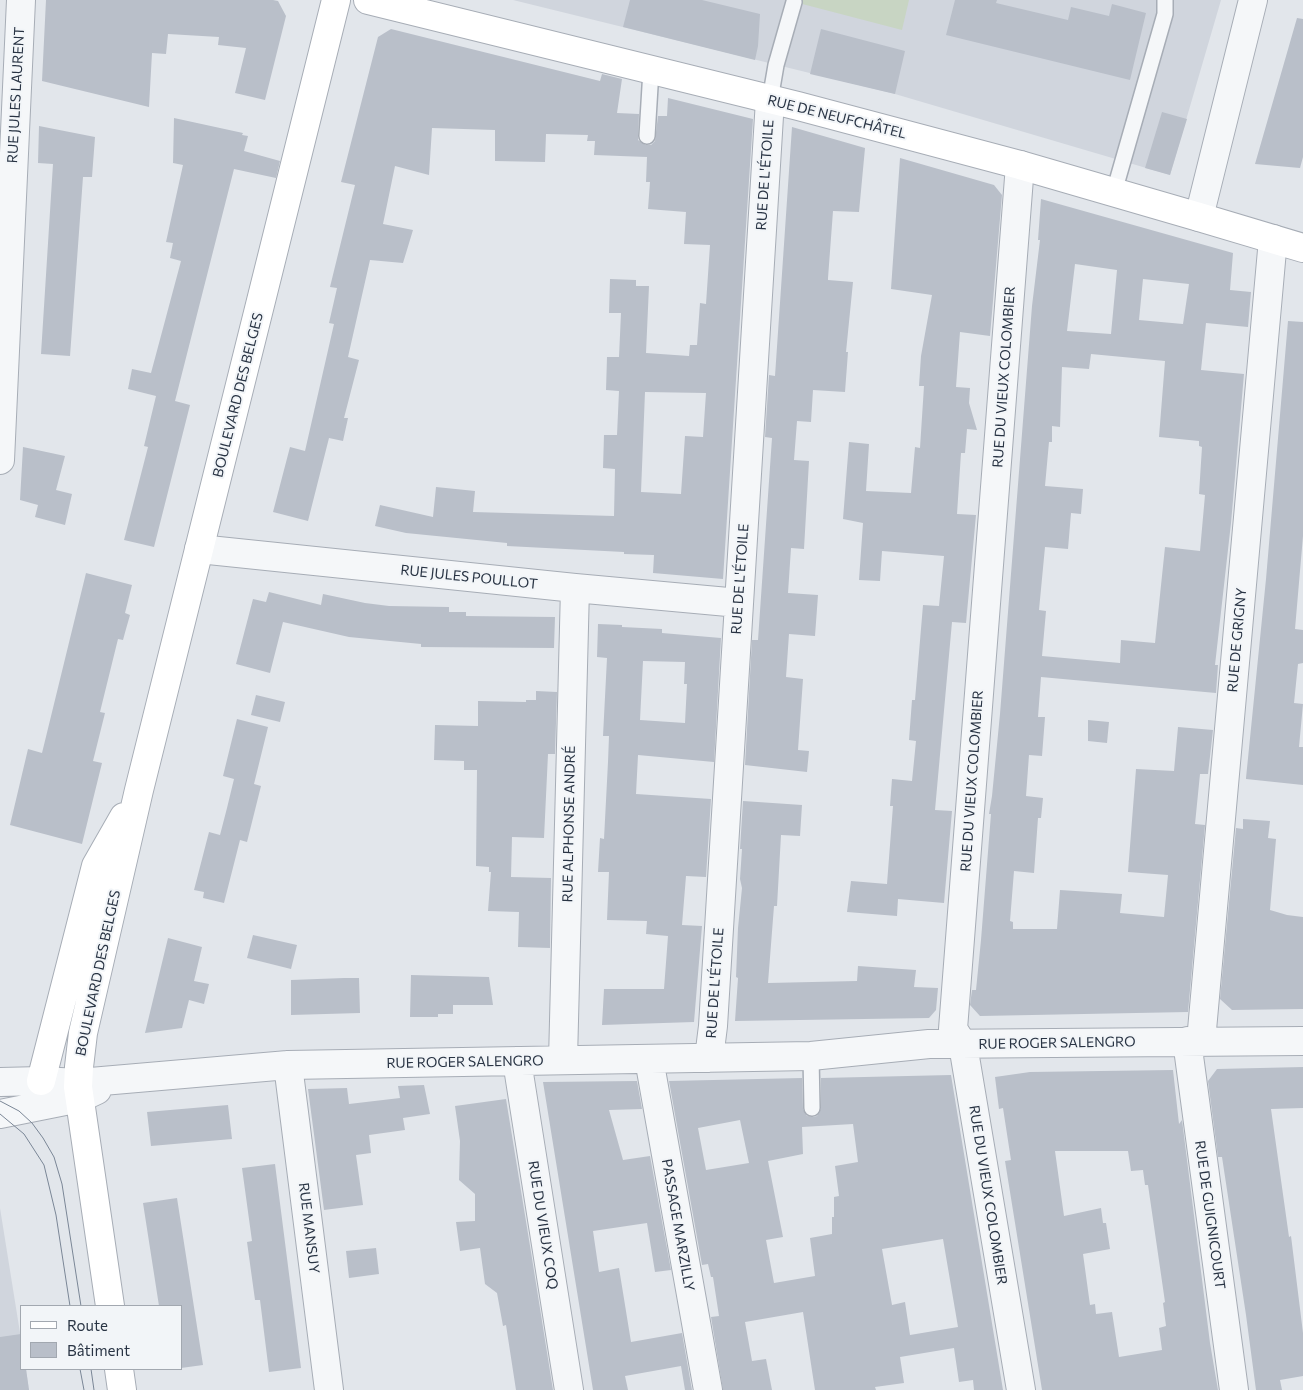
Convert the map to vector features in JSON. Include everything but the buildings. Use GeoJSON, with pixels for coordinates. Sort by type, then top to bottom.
{"type":"FeatureCollection","features":[{"type":"Feature","properties":{"kind":"main road","name":"BOULEVARD DES BELGES"},"geometry":{"type":"LineString","coordinates":[[110,1305],[79,1091],[79,1067],[83,1033],[139,790],[336,0]]}},
{"type":"Feature","properties":{"kind":"main road","name":"RUE DE NEUFCHÂTEL"},"geometry":{"type":"LineString","coordinates":[[368,0],[798,106],[1020,165],[1303,248]]}},
{"type":"Feature","properties":{"kind":"main road","name":"BOULEVARD DES BELGES"},"geometry":{"type":"LineString","coordinates":[[41,1081],[96,866],[139,790]]}},
{"type":"Feature","properties":{"kind":"main road"},"geometry":{"type":"LineString","coordinates":[[119,1370],[122,1390]]}},
{"type":"Feature","properties":{"kind":"street","name":"RUE JULES LAURENT"},"geometry":{"type":"LineString","coordinates":[[0,460],[21,0]]}},
{"type":"Feature","properties":{"kind":"street"},"geometry":{"type":"LineString","coordinates":[[1199,216],[1253,0]]}},
{"type":"Feature","properties":{"kind":"street","name":"RUE DE L'ÉTOILE"},"geometry":{"type":"LineString","coordinates":[[709,1058],[713,1026],[770,100]]}},
{"type":"Feature","properties":{"kind":"street","name":"RUE DU VIEUX COLOMBIER"},"geometry":{"type":"LineString","coordinates":[[1020,165],[953,1029],[963,1045],[1021,1390]]}},
{"type":"Feature","properties":{"kind":"street","name":"RUE DE GRIGNY"},"geometry":{"type":"LineString","coordinates":[[1194,1041],[1273,240]]}},
{"type":"Feature","properties":{"kind":"street","name":"RUE JULES POULLOT"},"geometry":{"type":"LineString","coordinates":[[199,550],[739,603]]}},
{"type":"Feature","properties":{"kind":"street","name":"RUE ALPHONSE ANDRÉ"},"geometry":{"type":"LineString","coordinates":[[563,1060],[574,588]]}},
{"type":"Feature","properties":{"kind":"street","name":"RUE DE GUIGNICOURT"},"geometry":{"type":"LineString","coordinates":[[1194,1041],[1234,1390]]}},
{"type":"Feature","properties":{"kind":"street","name":"RUE ROGER SALENGRO"},"geometry":{"type":"LineString","coordinates":[[0,1114],[119,1080],[288,1065],[812,1056],[928,1044],[1303,1041]]}},
{"type":"Feature","properties":{"kind":"street","name":"PASSAGE MARZILLY"},"geometry":{"type":"LineString","coordinates":[[649,1059],[708,1390]]}},
{"type":"Feature","properties":{"kind":"street","name":"RUE DU VIEUX COQ"},"geometry":{"type":"LineString","coordinates":[[517,1061],[569,1390]]}},
{"type":"Feature","properties":{"kind":"street","name":"RUE MANSUY"},"geometry":{"type":"LineString","coordinates":[[288,1065],[329,1390]]}},
{"type":"Feature","properties":{"kind":"street"},"geometry":{"type":"LineString","coordinates":[[0,1082],[41,1081],[79,1091]]}},
{"type":"Feature","properties":{"kind":"lane"},"geometry":{"type":"LineString","coordinates":[[1114,192],[1165,7],[1176,0]]}},
{"type":"Feature","properties":{"kind":"lane"},"geometry":{"type":"LineString","coordinates":[[770,100],[776,65],[794,2]]}},
{"type":"Feature","properties":{"kind":"lane"},"geometry":{"type":"LineString","coordinates":[[647,136],[651,70]]}},
{"type":"Feature","properties":{"kind":"lane"},"geometry":{"type":"LineString","coordinates":[[812,1056],[812,1108]]}},
{"type":"Feature","properties":{"kind":"shaded area"},"geometry":{"type":"Polygon","coordinates":[[[513,0],[1221,0],[1170,175],[895,94],[513,0]]]}},
{"type":"Feature","properties":{"kind":"shaded area"},"geometry":{"type":"Polygon","coordinates":[[[0,1208],[20,1333],[20,1370],[26,1370],[29,1390],[0,1390],[0,1208]]]}},
{"type":"Feature","properties":{"kind":"green space"},"geometry":{"type":"Polygon","coordinates":[[[787,0],[909,0],[902,30],[787,0]]]}},
{"type":"Feature","properties":{"kind":"tram line"},"geometry":{"type":"LineString","coordinates":[[0,1101],[19,1111],[32,1123],[54,1157],[62,1184],[81,1305]]}},
{"type":"Feature","properties":{"kind":"tram line"},"geometry":{"type":"LineString","coordinates":[[0,1114],[24,1134],[44,1165],[56,1215],[70,1305]]}},
{"type":"Feature","properties":{"kind":"tram line"},"geometry":{"type":"LineString","coordinates":[[80,1370],[84,1390]]}},
{"type":"Feature","properties":{"kind":"tram line"},"geometry":{"type":"LineString","coordinates":[[91,1370],[94,1390]]}}]}
